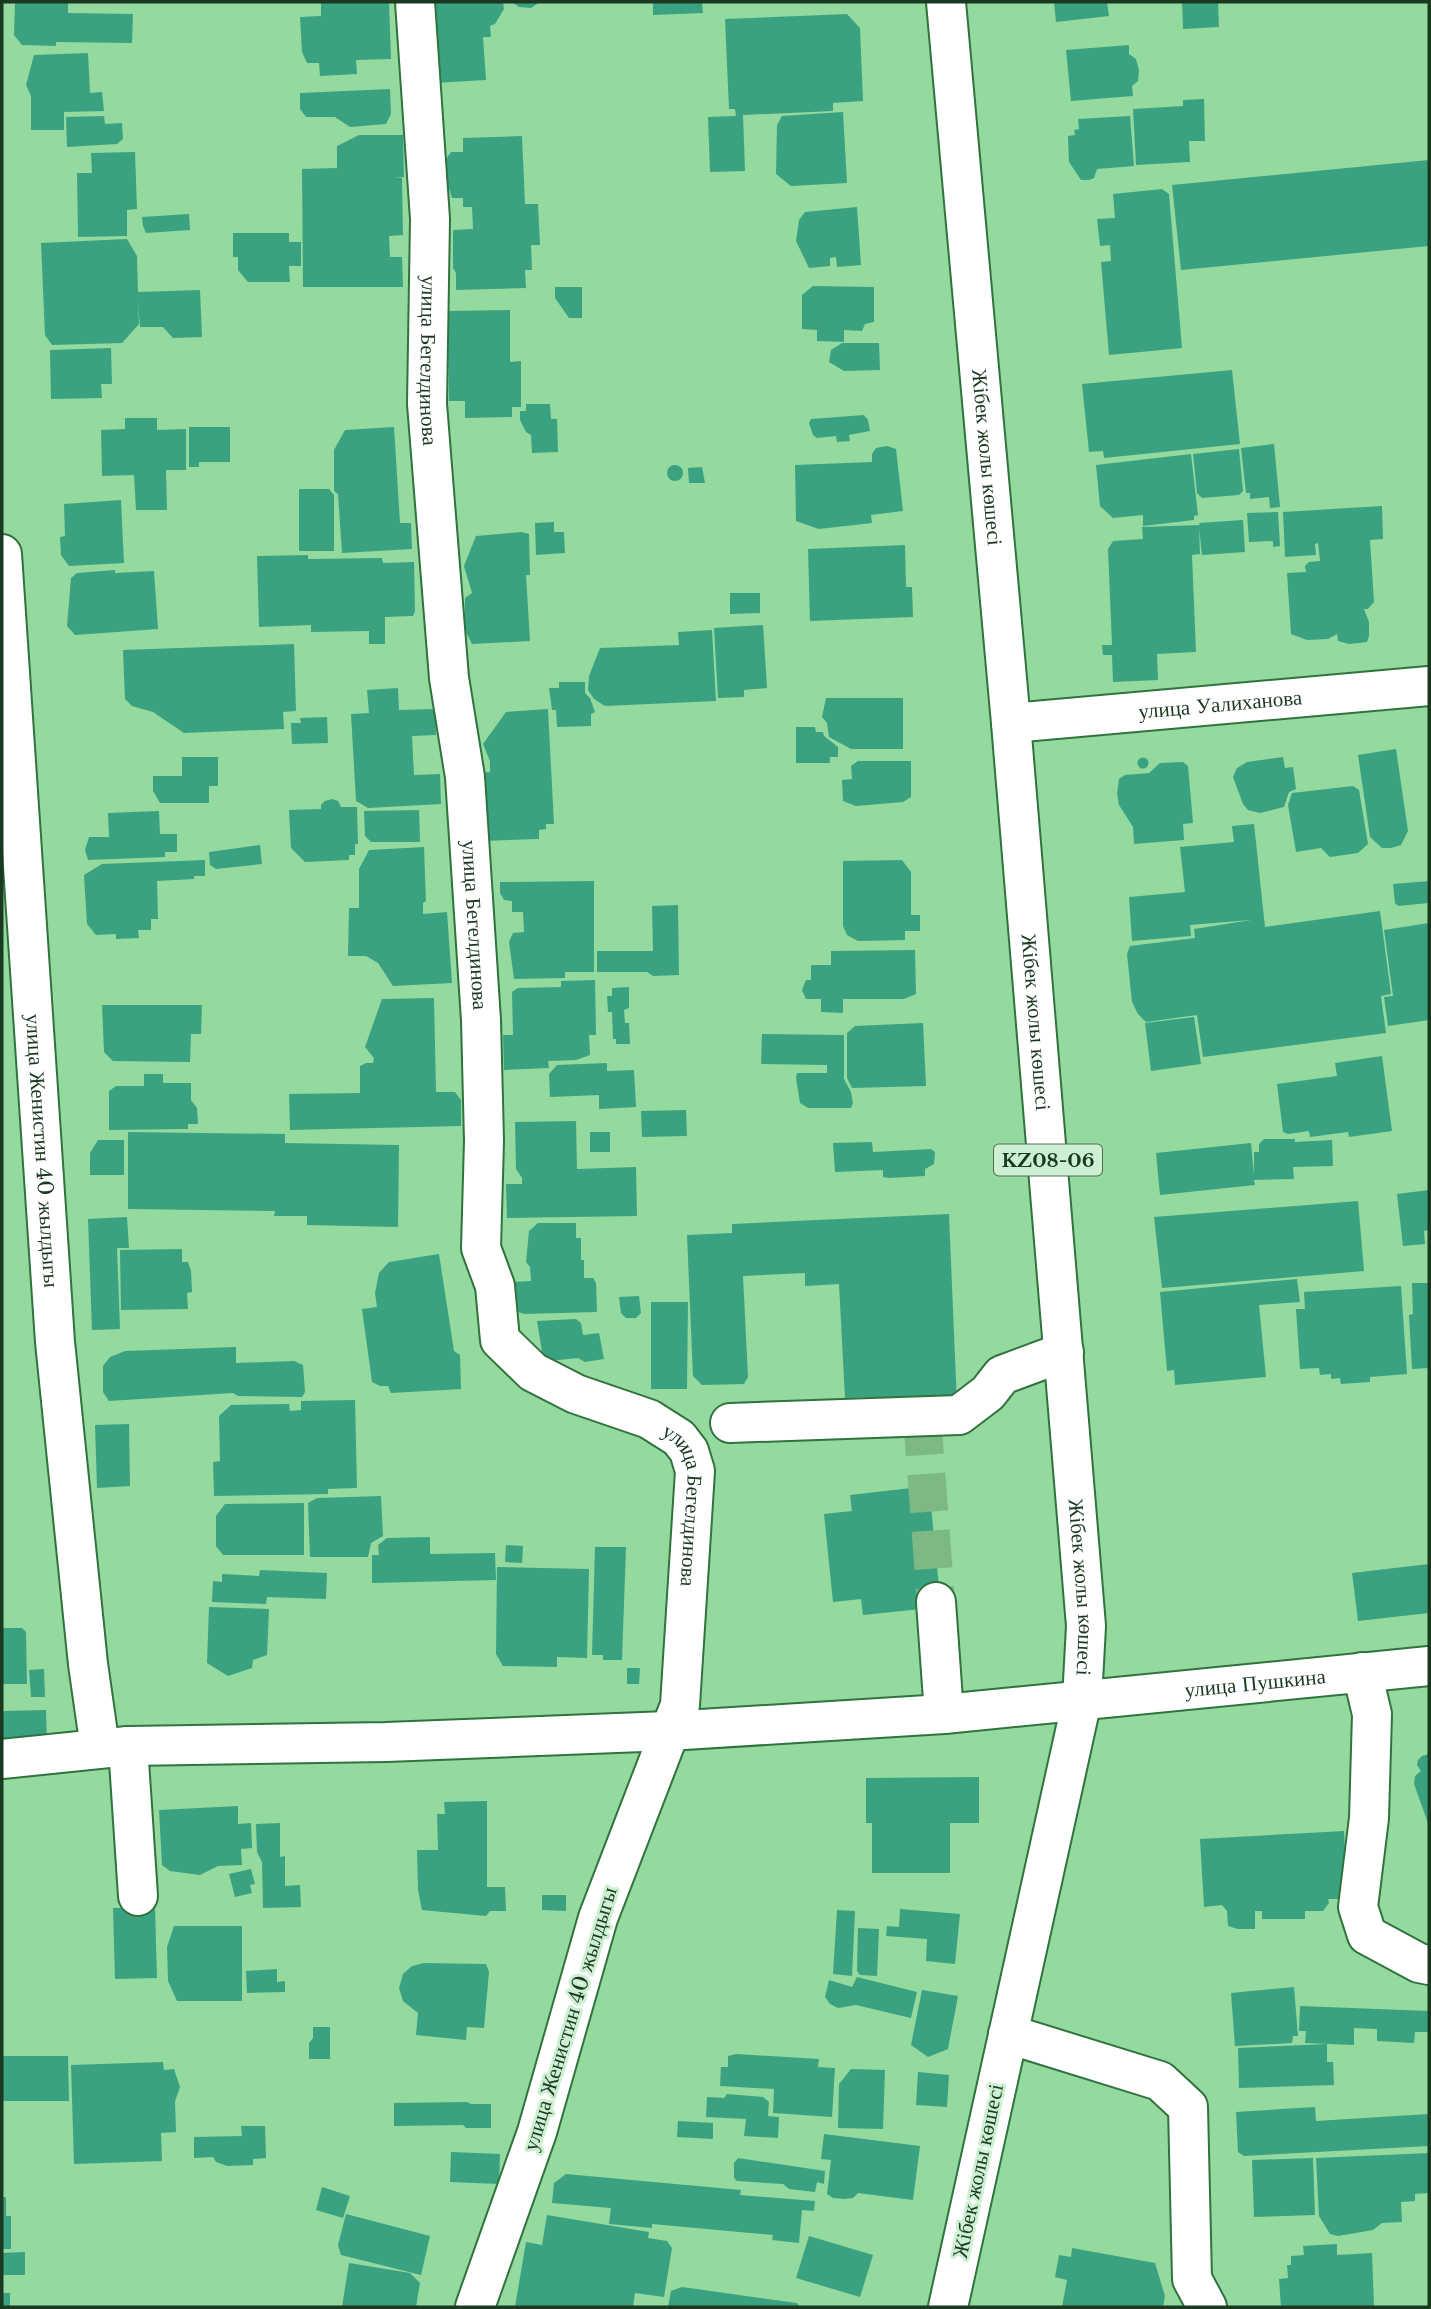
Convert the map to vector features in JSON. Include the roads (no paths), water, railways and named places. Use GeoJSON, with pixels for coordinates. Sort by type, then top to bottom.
{"type":"FeatureCollection","features":[{"type":"Feature","properties":{"kind":"main road","name":"улица Бегелдинова"},"geometry":{"type":"LineString","coordinates":[[415,2],[430,219],[427,404],[449,678],[465,777],[481,1020],[484,1141],[481,1248],[495,1286],[500,1340],[533,1372],[576,1394],[649,1419],[679,1438],[689,1451],[695,1471],[680,1704],[668,1731]]}},
{"type":"Feature","properties":{"kind":"main road","name":"Жібек жолы көшесі"},"geometry":{"type":"LineString","coordinates":[[946,2],[1011,723],[1087,1626],[1082,1700],[948,2307]]}},
{"type":"Feature","properties":{"kind":"main road","name":"улица Женистин 40 жылдыгы"},"geometry":{"type":"LineString","coordinates":[[2,554],[55,1342],[88,1664],[114,1747],[138,1896]]}},
{"type":"Feature","properties":{"kind":"main road","name":"улица Уалиханова"},"geometry":{"type":"LineString","coordinates":[[1011,723],[1429,686]]}},
{"type":"Feature","properties":{"kind":"main road"},"geometry":{"type":"LineString","coordinates":[[730,1423],[959,1415],[988,1393],[1002,1375],[1064,1352]]}},
{"type":"Feature","properties":{"kind":"main road"},"geometry":{"type":"LineString","coordinates":[[936,1602],[944,1714]]}},
{"type":"Feature","properties":{"kind":"main road","name":"улица Пушкина"},"geometry":{"type":"LineString","coordinates":[[2,1759],[114,1747],[386,1742],[668,1731],[944,1714],[1429,1666]]}},
{"type":"Feature","properties":{"kind":"main road"},"geometry":{"type":"LineString","coordinates":[[1362,1672],[1372,1714],[1372,1758],[1369,1818],[1359,1907],[1367,1936],[1419,1963],[1429,1965]]}},
{"type":"Feature","properties":{"kind":"main road","name":"улица Женистин 40 жылдыгы"},"geometry":{"type":"LineString","coordinates":[[475,2307],[537,2132],[598,1918],[668,1731]]}},
{"type":"Feature","properties":{"kind":"main road"},"geometry":{"type":"LineString","coordinates":[[1008,2034],[1160,2081],[1188,2107],[1192,2278],[1207,2307]]}},
{"type":"Feature","properties":{"kind":"tunnel"},"geometry":{"type":"LineString","coordinates":[[922,1417],[936,1602]]}}]}
